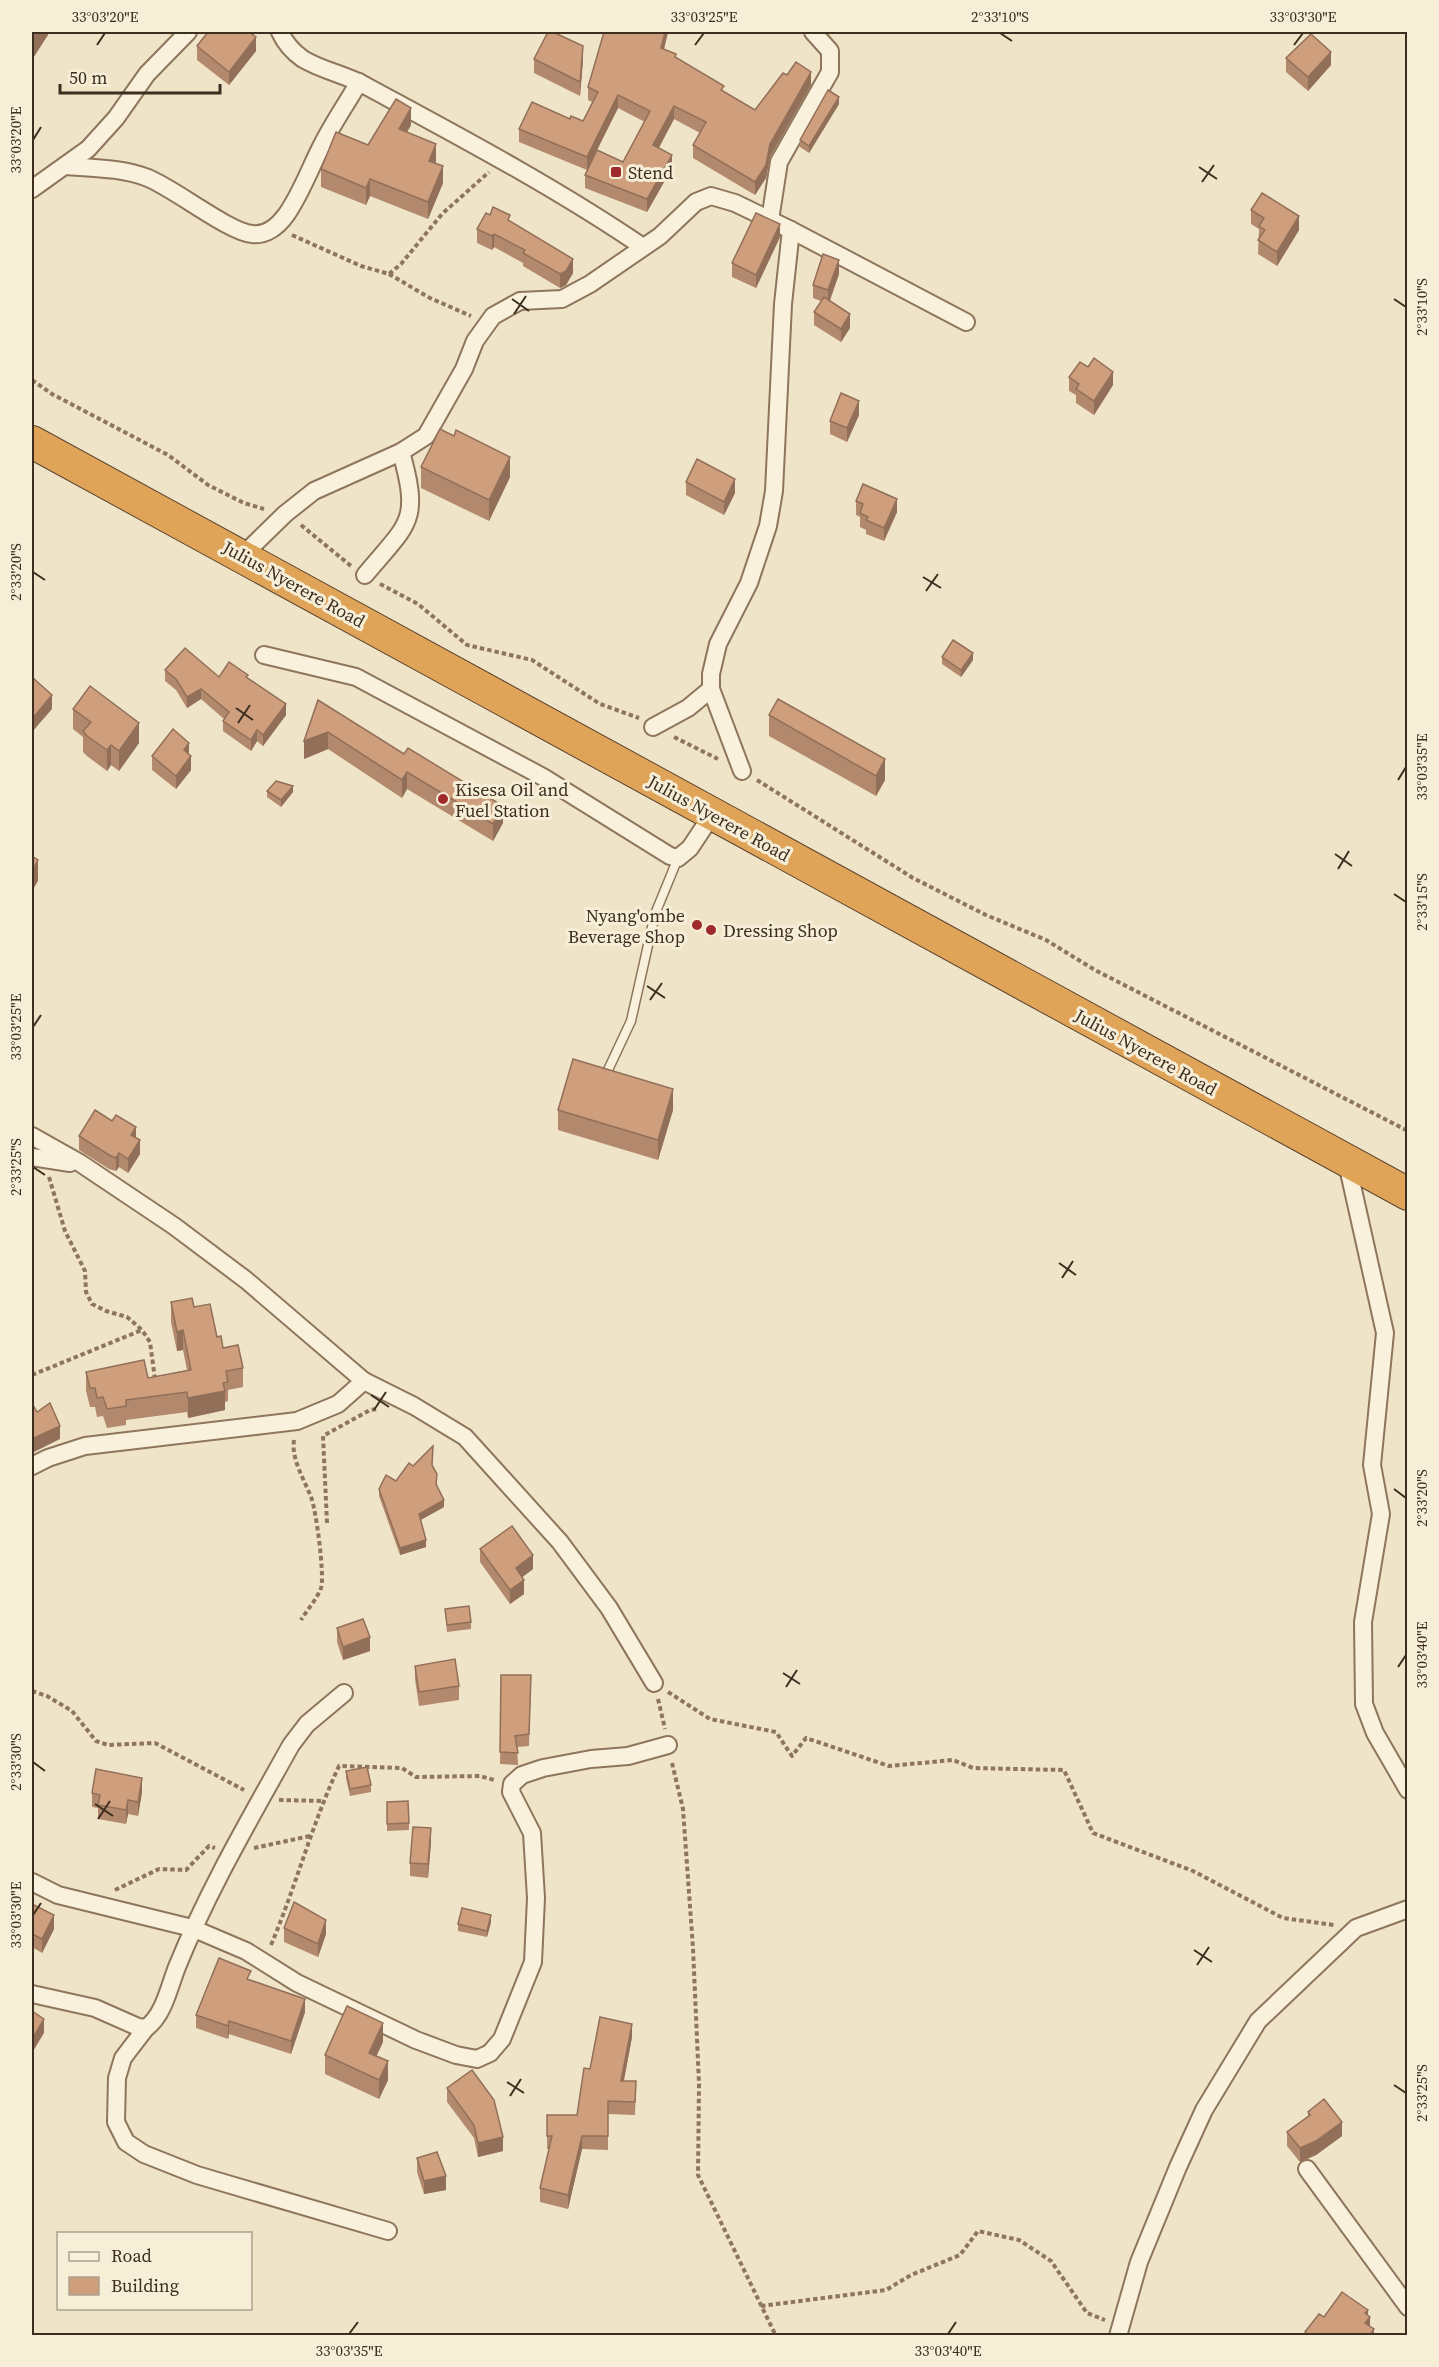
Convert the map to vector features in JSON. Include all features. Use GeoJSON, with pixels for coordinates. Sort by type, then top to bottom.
{"type":"FeatureCollection","features":[{"type":"Feature","properties":{"kind":"highway","name":"Julius Nyerere Road"},"geometry":{"type":"LineString","coordinates":[[32,442],[1407,1194]]}},
{"type":"Feature","properties":{"kind":"street"},"geometry":{"type":"LineString","coordinates":[[32,189],[88,149],[116,118],[147,74],[188,32]]}},
{"type":"Feature","properties":{"kind":"street"},"geometry":{"type":"LineString","coordinates":[[280,32],[292,50],[304,59],[359,82],[502,161],[590,211],[643,247]]}},
{"type":"Feature","properties":{"kind":"street"},"geometry":{"type":"LineString","coordinates":[[770,220],[779,162],[830,72],[830,51],[813,32]]}},
{"type":"Feature","properties":{"kind":"street"},"geometry":{"type":"LineString","coordinates":[[66,166],[111,170],[146,177],[175,191],[232,227],[250,234],[262,234],[275,227],[286,215],[322,145],[359,82]]}},
{"type":"Feature","properties":{"kind":"street"},"geometry":{"type":"LineString","coordinates":[[242,556],[285,514],[314,491],[401,453],[426,436],[440,417],[485,323],[507,307],[520,301],[562,299],[590,285],[660,236],[696,202],[711,196],[735,203],[791,230],[966,322]]}},
{"type":"Feature","properties":{"kind":"street"},"geometry":{"type":"LineString","coordinates":[[742,771],[711,689],[711,674],[718,644],[749,583],[768,526],[774,491],[783,304],[791,230]]}},
{"type":"Feature","properties":{"kind":"street"},"geometry":{"type":"LineString","coordinates":[[365,575],[406,526],[411,507],[409,481],[401,453]]}},
{"type":"Feature","properties":{"kind":"street"},"geometry":{"type":"LineString","coordinates":[[264,655],[356,677],[543,777],[670,856],[678,858],[690,848],[712,815]]}},
{"type":"Feature","properties":{"kind":"street"},"geometry":{"type":"LineString","coordinates":[[653,727],[688,708],[711,689]]}},
{"type":"Feature","properties":{"kind":"street"},"geometry":{"type":"LineString","coordinates":[[32,1136],[80,1163],[174,1226],[246,1280],[364,1381],[414,1406],[465,1437],[560,1542],[609,1608],[654,1683]]}},
{"type":"Feature","properties":{"kind":"street"},"geometry":{"type":"LineString","coordinates":[[37,1158],[80,1163]]}},
{"type":"Feature","properties":{"kind":"street"},"geometry":{"type":"LineString","coordinates":[[1347,1163],[1385,1333],[1372,1465],[1381,1514],[1363,1622],[1364,1704],[1375,1733],[1407,1790]]}},
{"type":"Feature","properties":{"kind":"street"},"geometry":{"type":"LineString","coordinates":[[32,1467],[48,1458],[106,1443],[297,1421],[338,1404],[364,1381]]}},
{"type":"Feature","properties":{"kind":"street"},"geometry":{"type":"LineString","coordinates":[[344,1693],[307,1724],[261,1800],[192,1928],[164,2003],[123,2058],[117,2078],[116,2122],[126,2142],[144,2154],[197,2175],[388,2232]]}},
{"type":"Feature","properties":{"kind":"street"},"geometry":{"type":"LineString","coordinates":[[32,1882],[58,1894],[192,1928],[246,1951],[297,1983],[427,2044],[456,2055],[477,2059],[490,2052],[502,2039],[533,1962],[536,1898],[532,1833],[511,1792],[512,1784],[522,1774],[543,1768],[591,1759],[628,1756],[668,1745]]}},
{"type":"Feature","properties":{"kind":"street"},"geometry":{"type":"LineString","coordinates":[[1119,2331],[1156,2218],[1215,2091],[1258,2021],[1356,1928],[1407,1909]]}},
{"type":"Feature","properties":{"kind":"street"},"geometry":{"type":"LineString","coordinates":[[32,1994],[95,2008],[122,2021],[146,2028]]}},
{"type":"Feature","properties":{"kind":"street"},"geometry":{"type":"LineString","coordinates":[[1307,2169],[1407,2307]]}},
{"type":"Feature","properties":{"kind":"lane"},"geometry":{"type":"LineString","coordinates":[[608,1070],[632,1021],[649,950],[654,914],[678,858]]}},
{"type":"Feature","properties":{"kind":"path"},"geometry":{"type":"LineString","coordinates":[[389,274],[401,264],[442,214],[502,161]]}},
{"type":"Feature","properties":{"kind":"path"},"geometry":{"type":"LineString","coordinates":[[275,227],[361,266],[389,274],[430,298],[485,323]]}},
{"type":"Feature","properties":{"kind":"path"},"geometry":{"type":"LineString","coordinates":[[32,380],[52,394],[168,455],[208,485],[244,503],[285,514],[324,541],[344,562],[418,604],[467,645],[532,660],[600,704],[644,720],[653,727],[742,771],[913,878],[987,915],[1046,940],[1095,970],[1407,1131]]}},
{"type":"Feature","properties":{"kind":"path"},"geometry":{"type":"LineString","coordinates":[[37,1158],[65,1231],[85,1271],[86,1292],[92,1304],[127,1317],[142,1330],[150,1342],[155,1384]]}},
{"type":"Feature","properties":{"kind":"path"},"geometry":{"type":"LineString","coordinates":[[32,1376],[142,1330]]}},
{"type":"Feature","properties":{"kind":"path"},"geometry":{"type":"LineString","coordinates":[[327,1523],[323,1436],[370,1410],[414,1406]]}},
{"type":"Feature","properties":{"kind":"path"},"geometry":{"type":"LineString","coordinates":[[297,1421],[293,1446],[298,1469],[312,1500],[322,1564],[321,1588],[301,1620]]}},
{"type":"Feature","properties":{"kind":"path"},"geometry":{"type":"LineString","coordinates":[[654,1683],[683,1809],[693,1948],[699,2084],[698,2175],[776,2336]]}},
{"type":"Feature","properties":{"kind":"path"},"geometry":{"type":"LineString","coordinates":[[654,1683],[710,1719],[776,1732],[792,1756],[806,1738],[889,1766],[953,1760],[973,1768],[1064,1770],[1093,1833],[1193,1870],[1283,1918],[1356,1928]]}},
{"type":"Feature","properties":{"kind":"path"},"geometry":{"type":"LineString","coordinates":[[32,1691],[47,1696],[72,1712],[96,1741],[108,1745],[155,1743],[261,1800],[322,1801]]}},
{"type":"Feature","properties":{"kind":"path"},"geometry":{"type":"LineString","coordinates":[[264,1962],[296,1881],[322,1801],[339,1766],[402,1768],[416,1777],[480,1776],[512,1784]]}},
{"type":"Feature","properties":{"kind":"path"},"geometry":{"type":"LineString","coordinates":[[90,1902],[159,1869],[186,1870],[209,1846],[232,1853],[310,1836]]}},
{"type":"Feature","properties":{"kind":"path"},"geometry":{"type":"LineString","coordinates":[[761,2306],[886,2290],[911,2275],[960,2255],[978,2230],[1018,2240],[1051,2261],[1087,2313],[1119,2331]]}},
{"type":"Feature","properties":{"kind":"building"},"geometry":{"type":"Polygon","coordinates":[[[208,32],[249,32],[256,37],[229,72],[197,46],[208,32]]]}},
{"type":"Feature","properties":{"kind":"building"},"geometry":{"type":"Polygon","coordinates":[[[548,32],[553,32],[583,46],[580,82],[534,59],[548,32]]]}},
{"type":"Feature","properties":{"kind":"building"},"geometry":{"type":"Polygon","coordinates":[[[604,32],[665,32],[661,48],[676,54],[675,57],[724,86],[721,90],[755,110],[783,73],[787,75],[796,62],[811,72],[770,144],[766,165],[755,182],[693,145],[706,122],[674,106],[653,145],[672,155],[647,199],[585,175],[597,150],[623,162],[650,111],[618,95],[587,157],[519,129],[532,102],[570,119],[571,116],[583,121],[598,92],[588,87],[604,32]]]}},
{"type":"Feature","properties":{"kind":"building"},"geometry":{"type":"Polygon","coordinates":[[[1311,34],[1331,52],[1308,77],[1286,58],[1311,34]]]}},
{"type":"Feature","properties":{"kind":"building"},"geometry":{"type":"Polygon","coordinates":[[[828,90],[839,97],[809,146],[800,140],[828,90]]]}},
{"type":"Feature","properties":{"kind":"building"},"geometry":{"type":"Polygon","coordinates":[[[396,99],[411,108],[399,129],[436,144],[429,161],[443,166],[428,202],[370,179],[366,188],[321,169],[336,132],[368,145],[396,99]]]}},
{"type":"Feature","properties":{"kind":"building"},"geometry":{"type":"Polygon","coordinates":[[[1262,193],[1299,216],[1277,252],[1258,240],[1265,230],[1259,226],[1264,218],[1251,210],[1262,193]]]}},
{"type":"Feature","properties":{"kind":"building"},"geometry":{"type":"Polygon","coordinates":[[[493,207],[510,215],[508,220],[573,259],[566,271],[560,274],[523,253],[525,250],[494,234],[492,236],[477,229],[486,213],[490,215],[493,207]]]}},
{"type":"Feature","properties":{"kind":"building"},"geometry":{"type":"Polygon","coordinates":[[[756,213],[780,224],[756,275],[732,263],[756,213]]]}},
{"type":"Feature","properties":{"kind":"building"},"geometry":{"type":"Polygon","coordinates":[[[823,254],[839,260],[828,290],[813,285],[823,254]]]}},
{"type":"Feature","properties":{"kind":"building"},"geometry":{"type":"Polygon","coordinates":[[[824,297],[850,314],[841,329],[814,312],[824,297]]]}},
{"type":"Feature","properties":{"kind":"building"},"geometry":{"type":"Polygon","coordinates":[[[1094,358],[1113,372],[1094,401],[1076,389],[1079,384],[1069,377],[1080,362],[1088,367],[1094,358]]]}},
{"type":"Feature","properties":{"kind":"building"},"geometry":{"type":"Polygon","coordinates":[[[841,393],[859,401],[847,428],[830,421],[841,393]]]}},
{"type":"Feature","properties":{"kind":"building"},"geometry":{"type":"Polygon","coordinates":[[[440,429],[454,436],[456,430],[510,457],[489,500],[421,467],[440,429]]]}},
{"type":"Feature","properties":{"kind":"building"},"geometry":{"type":"Polygon","coordinates":[[[697,459],[735,479],[724,502],[686,482],[697,459]]]}},
{"type":"Feature","properties":{"kind":"building"},"geometry":{"type":"Polygon","coordinates":[[[863,484],[897,499],[884,528],[866,520],[868,517],[860,513],[863,504],[856,501],[863,484]]]}},
{"type":"Feature","properties":{"kind":"building"},"geometry":{"type":"Polygon","coordinates":[[[953,640],[973,653],[961,670],[942,657],[953,640]]]}},
{"type":"Feature","properties":{"kind":"building"},"geometry":{"type":"Polygon","coordinates":[[[185,648],[219,677],[229,662],[248,675],[246,677],[286,704],[263,735],[257,730],[251,740],[223,721],[229,712],[201,689],[187,697],[176,679],[165,670],[185,648]]]}},
{"type":"Feature","properties":{"kind":"building"},"geometry":{"type":"Polygon","coordinates":[[[32,677],[52,695],[32,719],[32,677]]]}},
{"type":"Feature","properties":{"kind":"building"},"geometry":{"type":"Polygon","coordinates":[[[90,686],[139,723],[119,751],[111,745],[107,750],[87,736],[83,731],[91,722],[73,709],[90,686]]]}},
{"type":"Feature","properties":{"kind":"building"},"geometry":{"type":"Polygon","coordinates":[[[778,699],[885,759],[876,776],[769,715],[778,699]]]}},
{"type":"Feature","properties":{"kind":"building"},"geometry":{"type":"Polygon","coordinates":[[[318,700],[404,754],[408,748],[503,806],[493,824],[407,772],[402,780],[328,732],[304,741],[318,700]]]}},
{"type":"Feature","properties":{"kind":"building"},"geometry":{"type":"Polygon","coordinates":[[[173,729],[189,743],[184,750],[191,756],[176,776],[152,756],[173,729]]]}},
{"type":"Feature","properties":{"kind":"building"},"geometry":{"type":"Polygon","coordinates":[[[276,781],[293,786],[281,800],[267,791],[276,781]]]}},
{"type":"Feature","properties":{"kind":"building"},"geometry":{"type":"Polygon","coordinates":[[[32,856],[38,860],[32,871],[32,856]]]}},
{"type":"Feature","properties":{"kind":"building"},"geometry":{"type":"Polygon","coordinates":[[[573,1059],[673,1089],[658,1140],[558,1110],[573,1059]]]}},
{"type":"Feature","properties":{"kind":"building"},"geometry":{"type":"Polygon","coordinates":[[[95,1110],[112,1121],[116,1115],[136,1127],[131,1135],[140,1140],[128,1159],[119,1153],[116,1158],[109,1155],[79,1136],[95,1110]]]}},
{"type":"Feature","properties":{"kind":"building"},"geometry":{"type":"Polygon","coordinates":[[[192,1298],[194,1307],[210,1304],[217,1337],[221,1336],[223,1348],[238,1345],[243,1368],[226,1371],[228,1382],[223,1383],[225,1391],[188,1398],[187,1392],[126,1400],[126,1406],[107,1409],[103,1397],[97,1398],[95,1388],[90,1388],[86,1372],[144,1360],[148,1378],[191,1370],[183,1330],[177,1332],[171,1302],[192,1298]]]}},
{"type":"Feature","properties":{"kind":"building"},"geometry":{"type":"Polygon","coordinates":[[[50,1403],[60,1426],[32,1439],[32,1406],[37,1412],[50,1403]]]}},
{"type":"Feature","properties":{"kind":"building"},"geometry":{"type":"Polygon","coordinates":[[[433,1446],[432,1465],[437,1474],[436,1484],[444,1500],[419,1514],[426,1540],[400,1548],[379,1489],[386,1475],[396,1481],[409,1463],[413,1466],[433,1446]]]}},
{"type":"Feature","properties":{"kind":"building"},"geometry":{"type":"Polygon","coordinates":[[[512,1526],[533,1555],[516,1568],[524,1580],[510,1590],[480,1549],[512,1526]]]}},
{"type":"Feature","properties":{"kind":"building"},"geometry":{"type":"Polygon","coordinates":[[[469,1606],[471,1622],[447,1625],[445,1609],[469,1606]]]}},
{"type":"Feature","properties":{"kind":"building"},"geometry":{"type":"Polygon","coordinates":[[[363,1619],[370,1637],[343,1647],[337,1628],[363,1619]]]}},
{"type":"Feature","properties":{"kind":"building"},"geometry":{"type":"Polygon","coordinates":[[[455,1659],[459,1686],[419,1692],[415,1666],[455,1659]]]}},
{"type":"Feature","properties":{"kind":"building"},"geometry":{"type":"Polygon","coordinates":[[[501,1675],[531,1675],[529,1734],[515,1736],[518,1753],[500,1752],[501,1675]]]}},
{"type":"Feature","properties":{"kind":"building"},"geometry":{"type":"Polygon","coordinates":[[[367,1767],[371,1785],[350,1789],[346,1771],[367,1767]]]}},
{"type":"Feature","properties":{"kind":"building"},"geometry":{"type":"Polygon","coordinates":[[[96,1769],[142,1778],[138,1802],[128,1800],[126,1810],[98,1805],[100,1795],[92,1793],[96,1769]]]}},
{"type":"Feature","properties":{"kind":"building"},"geometry":{"type":"Polygon","coordinates":[[[408,1801],[409,1823],[387,1824],[387,1802],[408,1801]]]}},
{"type":"Feature","properties":{"kind":"building"},"geometry":{"type":"Polygon","coordinates":[[[413,1827],[431,1828],[428,1864],[410,1863],[413,1827]]]}},
{"type":"Feature","properties":{"kind":"building"},"geometry":{"type":"Polygon","coordinates":[[[294,1902],[326,1920],[318,1944],[284,1928],[294,1902]]]}},
{"type":"Feature","properties":{"kind":"building"},"geometry":{"type":"Polygon","coordinates":[[[32,1904],[54,1915],[42,1939],[32,1934],[32,1904]]]}},
{"type":"Feature","properties":{"kind":"building"},"geometry":{"type":"Polygon","coordinates":[[[462,1908],[491,1915],[487,1931],[458,1924],[462,1908]]]}},
{"type":"Feature","properties":{"kind":"building"},"geometry":{"type":"Polygon","coordinates":[[[219,1958],[251,1971],[247,1979],[305,1999],[291,2041],[229,2021],[228,2026],[196,2015],[219,1958]]]}},
{"type":"Feature","properties":{"kind":"building"},"geometry":{"type":"Polygon","coordinates":[[[347,2006],[383,2023],[369,2053],[388,2061],[379,2080],[325,2055],[347,2006]]]}},
{"type":"Feature","properties":{"kind":"building"},"geometry":{"type":"Polygon","coordinates":[[[32,2011],[44,2019],[32,2039],[32,2011]]]}},
{"type":"Feature","properties":{"kind":"building"},"geometry":{"type":"Polygon","coordinates":[[[600,2017],[632,2024],[621,2081],[636,2081],[635,2102],[608,2101],[608,2136],[582,2136],[568,2195],[540,2188],[552,2136],[547,2136],[547,2115],[577,2115],[584,2068],[590,2069],[600,2017]]]}},
{"type":"Feature","properties":{"kind":"building"},"geometry":{"type":"Polygon","coordinates":[[[472,2070],[494,2100],[503,2137],[478,2143],[474,2125],[447,2088],[472,2070]]]}},
{"type":"Feature","properties":{"kind":"building"},"geometry":{"type":"Polygon","coordinates":[[[1324,2099],[1342,2122],[1316,2141],[1300,2148],[1287,2132],[1310,2115],[1308,2112],[1324,2099]]]}},
{"type":"Feature","properties":{"kind":"building"},"geometry":{"type":"Polygon","coordinates":[[[437,2152],[446,2176],[424,2181],[417,2158],[437,2152]]]}},
{"type":"Feature","properties":{"kind":"building"},"geometry":{"type":"Polygon","coordinates":[[[1342,2292],[1368,2310],[1365,2313],[1370,2317],[1365,2323],[1374,2329],[1369,2336],[1310,2336],[1305,2332],[1319,2314],[1324,2317],[1342,2292]]]}},
{"type":"Feature","properties":{"kind":"place","name":"Stend"},"geometry":{"type":"Point","coordinates":[616,172]}},
{"type":"Feature","properties":{"kind":"place","name":"Kisesa Oil and Fuel Station"},"geometry":{"type":"Point","coordinates":[443,799]}},
{"type":"Feature","properties":{"kind":"place","name":"Nyang'ombe Beverage Shop"},"geometry":{"type":"Point","coordinates":[697,925]}},
{"type":"Feature","properties":{"kind":"place","name":"Dressing Shop"},"geometry":{"type":"Point","coordinates":[711,930]}}]}
